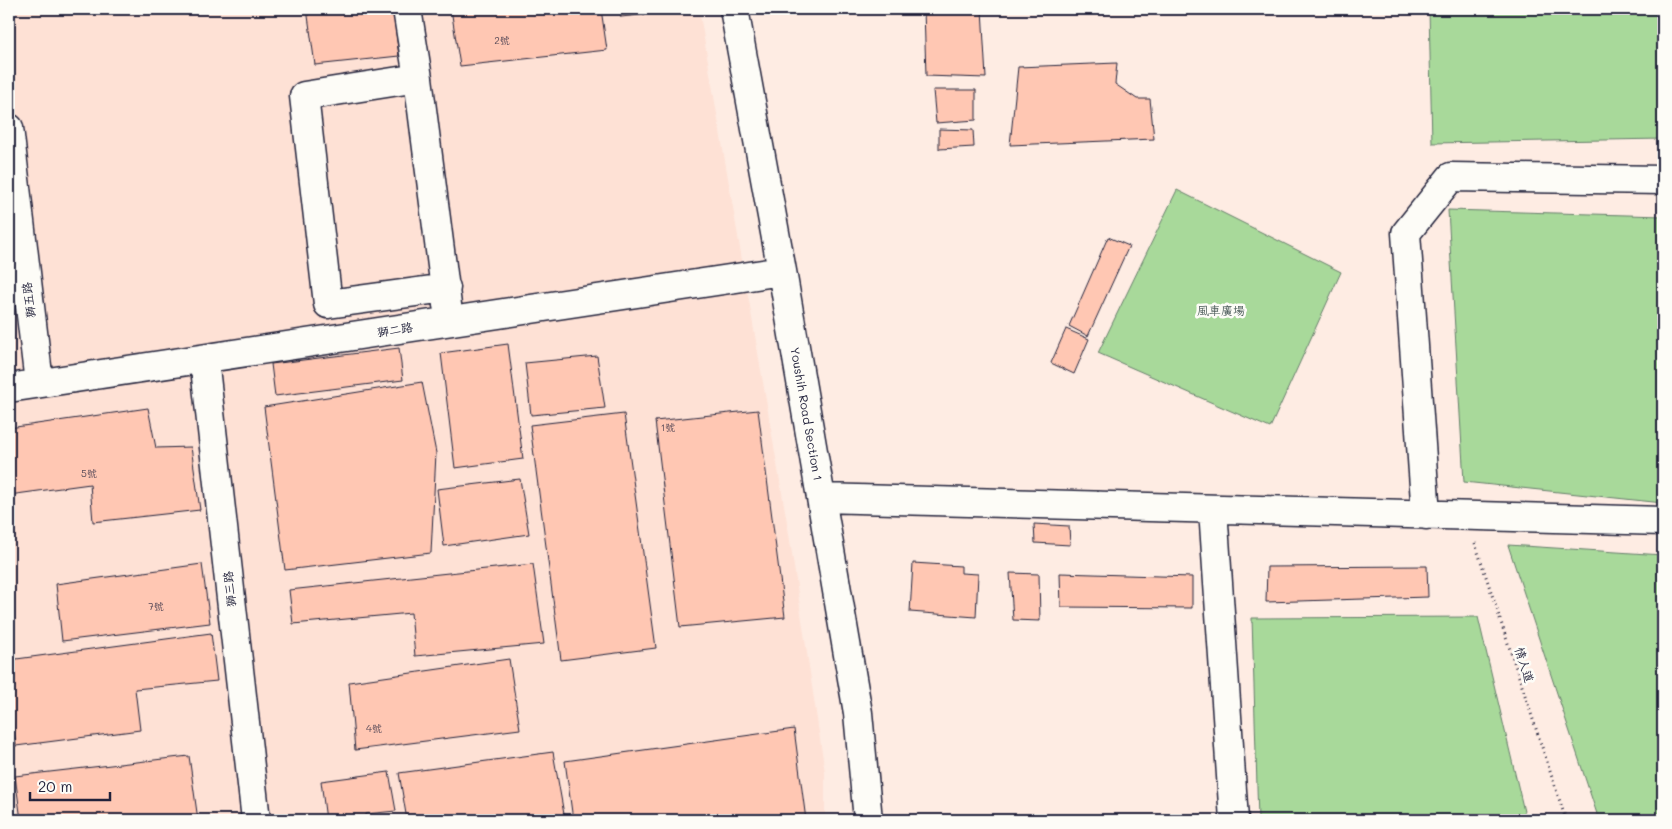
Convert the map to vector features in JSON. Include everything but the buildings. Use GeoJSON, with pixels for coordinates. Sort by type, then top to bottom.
{"type":"FeatureCollection","features":[{"type":"Feature","properties":{"kind":"street"},"geometry":{"type":"LineString","coordinates":[[407,9],[418,78],[449,322]]}},
{"type":"Feature","properties":{"kind":"street","name":"Youshih Road Section 1"},"geometry":{"type":"LineString","coordinates":[[734,9],[782,272],[858,713],[868,820]]}},
{"type":"Feature","properties":{"kind":"street"},"geometry":{"type":"LineString","coordinates":[[418,78],[304,96],[328,304],[446,288]]}},
{"type":"Feature","properties":{"kind":"street","name":"獅五路"},"geometry":{"type":"LineString","coordinates":[[9,128],[39,383]]}},
{"type":"Feature","properties":{"kind":"street"},"geometry":{"type":"LineString","coordinates":[[1426,515],[1406,232],[1451,177],[1663,180]]}},
{"type":"Feature","properties":{"kind":"street","name":"獅二路"},"geometry":{"type":"LineString","coordinates":[[9,388],[782,272]]}},
{"type":"Feature","properties":{"kind":"street","name":"獅三路"},"geometry":{"type":"LineString","coordinates":[[204,359],[256,820]]}},
{"type":"Feature","properties":{"kind":"street"},"geometry":{"type":"LineString","coordinates":[[821,498],[1663,522]]}},
{"type":"Feature","properties":{"kind":"street"},"geometry":{"type":"LineString","coordinates":[[1213,509],[1234,820]]}},
{"type":"Feature","properties":{"kind":"path","name":"情人道"},"geometry":{"type":"LineString","coordinates":[[1466,516],[1566,820]]}},
{"type":"Feature","properties":{"kind":"shaded area"},"geometry":{"type":"Polygon","coordinates":[[[9,9],[699,9],[789,534],[825,772],[825,820],[9,820],[9,9]]]}},
{"type":"Feature","properties":{"kind":"green space"},"geometry":{"type":"Polygon","coordinates":[[[1429,9],[1663,9],[1663,139],[1432,143],[1429,9]]]}},
{"type":"Feature","properties":{"kind":"green space","name":"風車廣場"},"geometry":{"type":"Polygon","coordinates":[[[1177,190],[1341,272],[1270,428],[1098,353],[1177,190]]]}},
{"type":"Feature","properties":{"kind":"green space"},"geometry":{"type":"Polygon","coordinates":[[[1448,210],[1663,216],[1663,503],[1464,482],[1448,210]]]}},
{"type":"Feature","properties":{"kind":"green space"},"geometry":{"type":"Polygon","coordinates":[[[1508,545],[1663,555],[1663,820],[1599,820],[1508,545]]]}},
{"type":"Feature","properties":{"kind":"green space"},"geometry":{"type":"Polygon","coordinates":[[[1478,617],[1526,820],[1258,820],[1252,618],[1478,617]]]}}]}
